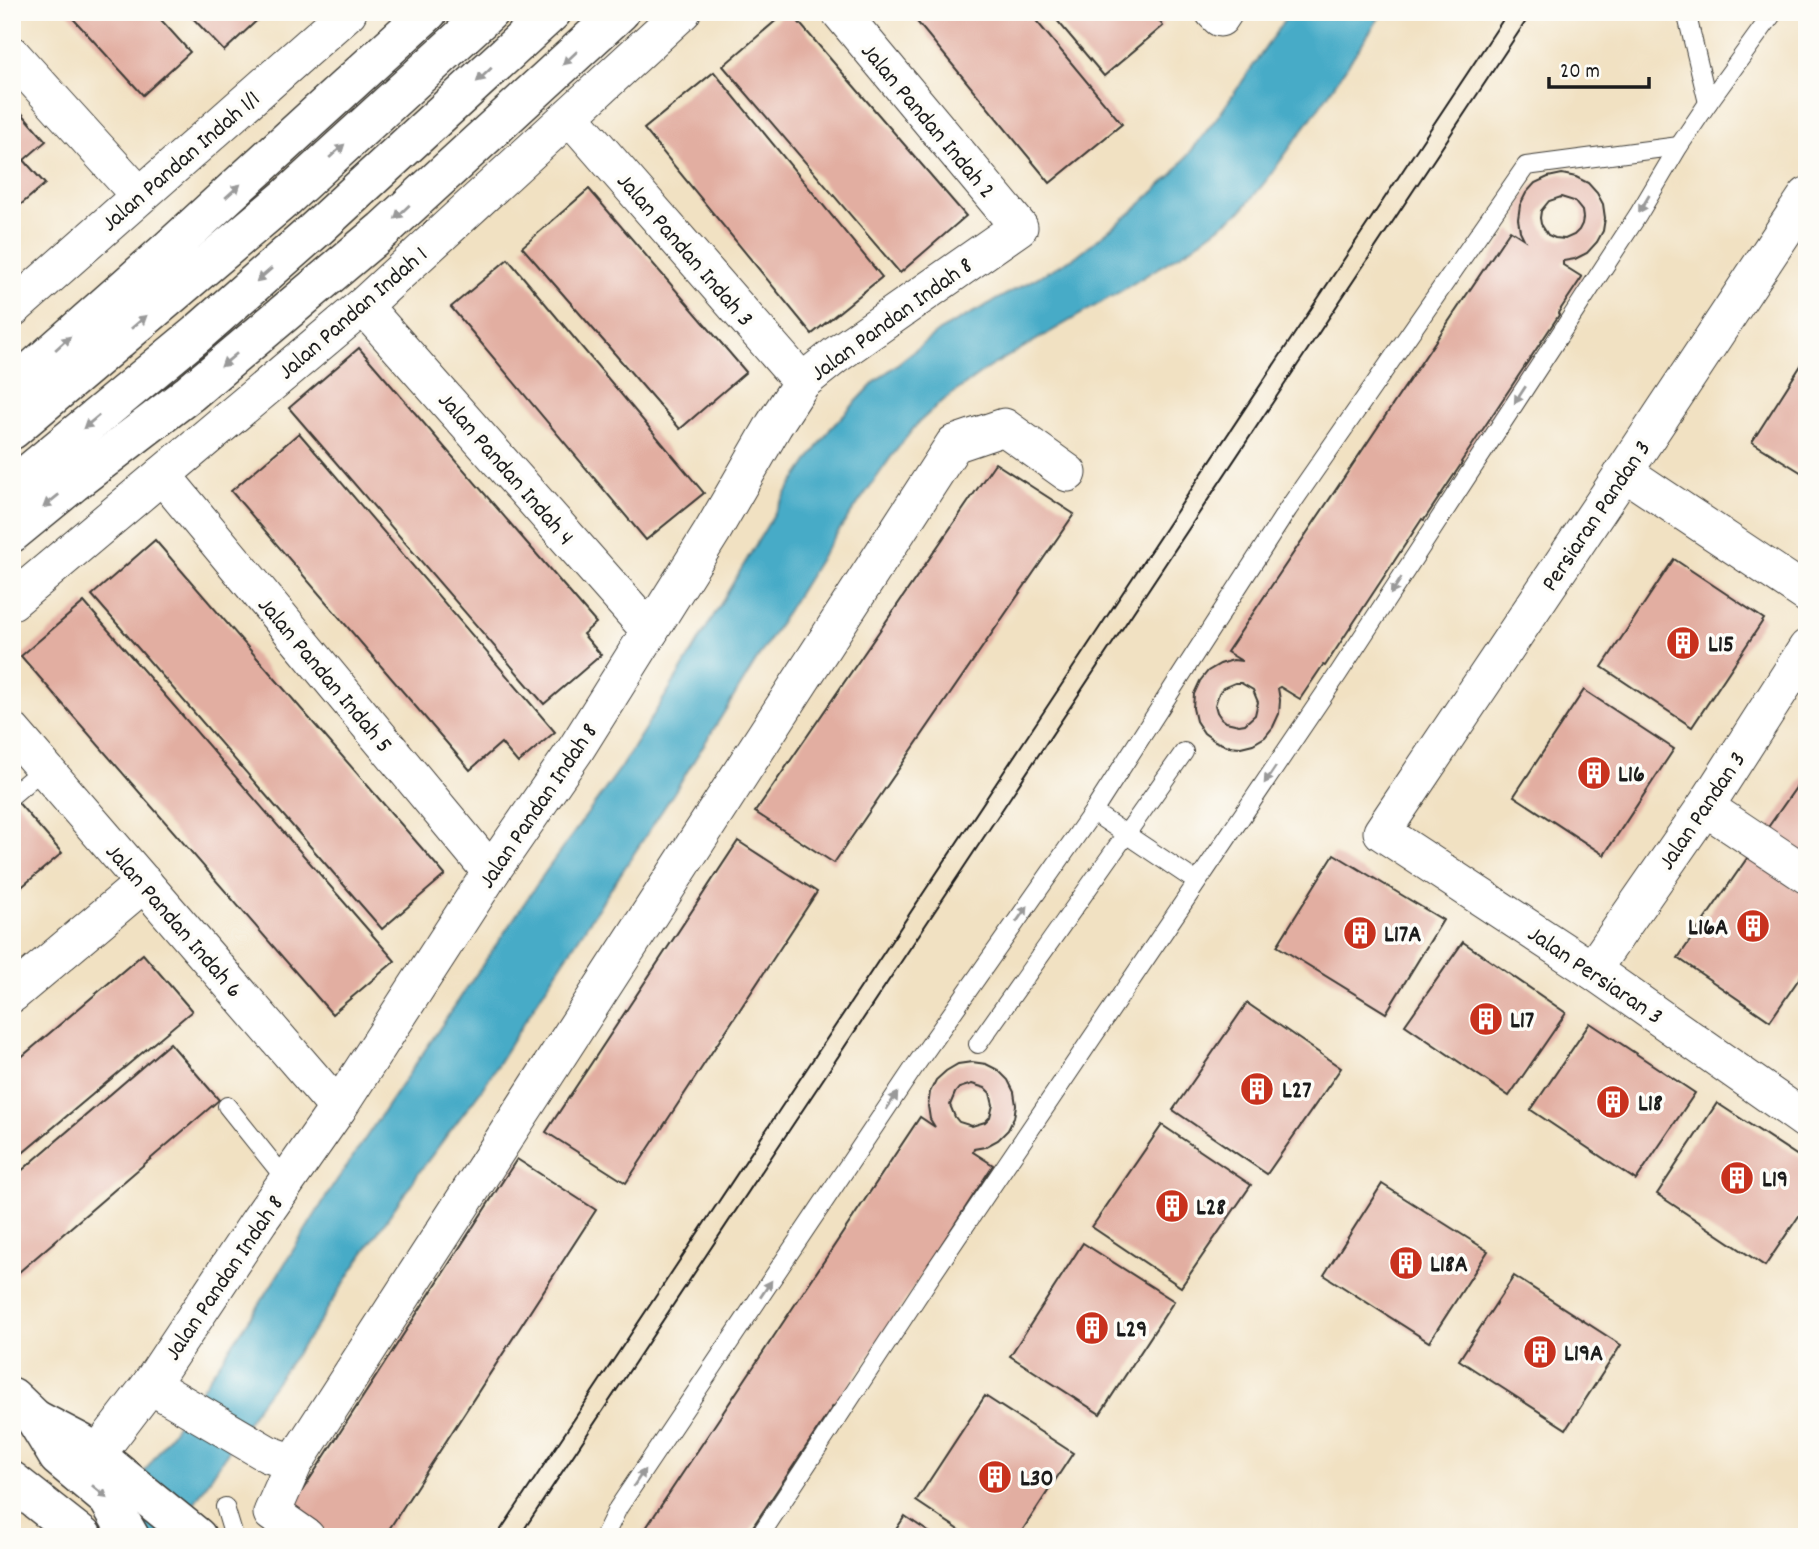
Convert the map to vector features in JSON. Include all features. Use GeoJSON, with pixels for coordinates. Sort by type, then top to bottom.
{"type":"FeatureCollection","features":[{"type":"Feature","properties":{"kind":"main road"},"geometry":{"type":"LineString","coordinates":[[12,388],[169,249],[428,12]]}},
{"type":"Feature","properties":{"kind":"main road"},"geometry":{"type":"LineString","coordinates":[[12,430],[287,197],[489,12]]}},
{"type":"Feature","properties":{"kind":"main road"},"geometry":{"type":"LineString","coordinates":[[12,487],[197,334],[315,230],[552,12]]}},
{"type":"Feature","properties":{"kind":"main road"},"geometry":{"type":"LineString","coordinates":[[12,533],[190,393],[383,230],[620,12]]}},
{"type":"Feature","properties":{"kind":"main road"},"geometry":{"type":"LineString","coordinates":[[24,1408],[81,1443],[113,1456],[197,1537]]}},
{"type":"Feature","properties":{"kind":"main road"},"geometry":{"type":"LineString","coordinates":[[24,1408],[58,1457],[108,1499],[130,1537]]}},
{"type":"Feature","properties":{"kind":"main road"},"geometry":{"type":"LineString","coordinates":[[12,1481],[83,1537]]}},
{"type":"Feature","properties":{"kind":"street","name":"Jalan Pandan Indah 1/1"},"geometry":{"type":"LineString","coordinates":[[12,309],[348,12]]}},
{"type":"Feature","properties":{"kind":"street","name":"Jalan Pandan Indah 1"},"geometry":{"type":"LineString","coordinates":[[12,601],[363,306],[682,12]]}},
{"type":"Feature","properties":{"kind":"street","name":"Jalan Pandan Indah 2"},"geometry":{"type":"LineString","coordinates":[[840,12],[1019,227]]}},
{"type":"Feature","properties":{"kind":"street"},"geometry":{"type":"LineString","coordinates":[[12,55],[139,195]]}},
{"type":"Feature","properties":{"kind":"street","name":"Jalan Pandan Indah 3"},"geometry":{"type":"LineString","coordinates":[[570,116],[802,382]]}},
{"type":"Feature","properties":{"kind":"street","name":"Persiaran Pandan 3"},"geometry":{"type":"LineString","coordinates":[[1382,832],[1807,196]]}},
{"type":"Feature","properties":{"kind":"street","name":"Jalan Pandan Indah 8"},"geometry":{"type":"LineString","coordinates":[[113,1456],[161,1391],[288,1181],[491,872],[576,749],[802,382],[836,355],[1019,227]]}},
{"type":"Feature","properties":{"kind":"street","name":"Jalan Pandan Indah 4"},"geometry":{"type":"LineString","coordinates":[[363,306],[650,631]]}},
{"type":"Feature","properties":{"kind":"street"},"geometry":{"type":"LineString","coordinates":[[306,1537],[272,1513],[281,1458],[954,443],[1004,427],[1069,473]]}},
{"type":"Feature","properties":{"kind":"street"},"geometry":{"type":"LineString","coordinates":[[1624,472],[1807,594]]}},
{"type":"Feature","properties":{"kind":"street","name":"Jalan Pandan Indah 5"},"geometry":{"type":"LineString","coordinates":[[162,475],[491,872]]}},
{"type":"Feature","properties":{"kind":"street","name":"Jalan Pandan 3"},"geometry":{"type":"LineString","coordinates":[[1592,970],[1705,807],[1806,649]]}},
{"type":"Feature","properties":{"kind":"street","name":"Jalan Pandan Indah 6"},"geometry":{"type":"LineString","coordinates":[[12,731],[338,1108]]}},
{"type":"Feature","properties":{"kind":"street"},"geometry":{"type":"LineString","coordinates":[[1705,807],[1807,875]]}},
{"type":"Feature","properties":{"kind":"street","name":"Jalan Persiaran 3"},"geometry":{"type":"LineString","coordinates":[[1382,832],[1592,970],[1807,1121]]}},
{"type":"Feature","properties":{"kind":"street"},"geometry":{"type":"LineString","coordinates":[[12,994],[144,883]]}},
{"type":"Feature","properties":{"kind":"street"},"geometry":{"type":"LineString","coordinates":[[161,1391],[281,1458]]}},
{"type":"Feature","properties":{"kind":"lane"},"geometry":{"type":"LineString","coordinates":[[1686,12],[1708,103]]}},
{"type":"Feature","properties":{"kind":"lane"},"geometry":{"type":"LineString","coordinates":[[759,1537],[929,1279],[1338,674],[1638,215],[1679,146],[1774,12]]}},
{"type":"Feature","properties":{"kind":"lane"},"geometry":{"type":"LineString","coordinates":[[604,1537],[618,1508],[915,1066],[1093,812],[1288,509],[1527,166],[1679,146]]}},
{"type":"Feature","properties":{"kind":"lane"},"geometry":{"type":"LineString","coordinates":[[978,1044],[1184,752]]}},
{"type":"Feature","properties":{"kind":"lane"},"geometry":{"type":"LineString","coordinates":[[12,795],[44,768]]}},
{"type":"Feature","properties":{"kind":"lane"},"geometry":{"type":"LineString","coordinates":[[1093,812],[1197,882]]}},
{"type":"Feature","properties":{"kind":"lane"},"geometry":{"type":"LineString","coordinates":[[227,1105],[288,1181]]}},
{"type":"Feature","properties":{"kind":"lane"},"geometry":{"type":"LineString","coordinates":[[225,1507],[234,1537]]}},
{"type":"Feature","properties":{"kind":"water"},"geometry":{"type":"Polygon","coordinates":[[[1290,12],[1383,12],[1327,96],[1241,211],[1192,247],[988,368],[940,403],[917,424],[826,549],[675,791],[482,1089],[420,1171],[314,1330],[259,1404],[172,1537],[100,1537],[261,1302],[331,1189],[546,871],[619,770],[787,492],[831,428],[876,381],[939,331],[1075,257],[1132,212],[1174,173],[1222,111],[1290,12]]]}},
{"type":"Feature","properties":{"kind":"building"},"geometry":{"type":"Polygon","coordinates":[[[67,12],[154,12],[190,52],[143,95],[67,12]]]}},
{"type":"Feature","properties":{"kind":"building"},"geometry":{"type":"Polygon","coordinates":[[[187,12],[266,12],[224,51],[187,12]]]}},
{"type":"Feature","properties":{"kind":"building"},"geometry":{"type":"Polygon","coordinates":[[[786,12],[790,12],[966,216],[900,273],[723,66],[786,12]]]}},
{"type":"Feature","properties":{"kind":"building"},"geometry":{"type":"Polygon","coordinates":[[[909,12],[1029,12],[1122,124],[1050,183],[909,12]]]}},
{"type":"Feature","properties":{"kind":"building"},"geometry":{"type":"Polygon","coordinates":[[[1050,12],[1152,12],[1163,26],[1104,76],[1050,12]]]}},
{"type":"Feature","properties":{"kind":"building"},"geometry":{"type":"Polygon","coordinates":[[[714,72],[882,277],[812,334],[644,129],[714,72]]]}},
{"type":"Feature","properties":{"kind":"building"},"geometry":{"type":"Polygon","coordinates":[[[19,110],[46,141],[24,160],[45,184],[12,212],[12,115],[19,110]]]}},
{"type":"Feature","properties":{"kind":"building"},"geometry":{"type":"Polygon","coordinates":[[[1562,174],[1576,177],[1588,183],[1603,204],[1603,231],[1597,242],[1587,253],[1563,261],[1563,265],[1582,277],[1424,520],[1422,519],[1325,666],[1323,665],[1300,699],[1280,687],[1279,714],[1265,737],[1241,747],[1227,746],[1215,741],[1204,733],[1196,721],[1194,694],[1200,681],[1208,671],[1220,664],[1233,660],[1242,661],[1227,652],[1510,230],[1524,239],[1518,219],[1520,205],[1535,183],[1562,174]],[[1561,197],[1549,201],[1541,211],[1540,218],[1548,235],[1565,239],[1579,230],[1583,218],[1582,211],[1574,201],[1561,197]],[[1241,683],[1223,688],[1215,705],[1217,712],[1226,722],[1245,724],[1255,715],[1258,702],[1253,690],[1241,683]]]}},
{"type":"Feature","properties":{"kind":"building"},"geometry":{"type":"Polygon","coordinates":[[[589,189],[746,372],[680,429],[522,247],[589,189]]]}},
{"type":"Feature","properties":{"kind":"building"},"geometry":{"type":"Polygon","coordinates":[[[508,259],[704,493],[646,540],[451,307],[508,259]]]}},
{"type":"Feature","properties":{"kind":"building"},"geometry":{"type":"Polygon","coordinates":[[[359,348],[596,623],[583,634],[601,655],[544,704],[289,408],[359,348]]]}},
{"type":"Feature","properties":{"kind":"building"},"geometry":{"type":"Polygon","coordinates":[[[1807,356],[1807,476],[1752,442],[1807,356]]]}},
{"type":"Feature","properties":{"kind":"building"},"geometry":{"type":"Polygon","coordinates":[[[299,433],[555,732],[518,763],[501,743],[470,770],[231,491],[299,433]]]}},
{"type":"Feature","properties":{"kind":"building"},"geometry":{"type":"Polygon","coordinates":[[[995,463],[1074,514],[834,863],[755,812],[995,463]]]}},
{"type":"Feature","properties":{"kind":"building"},"geometry":{"type":"Polygon","coordinates":[[[155,540],[445,875],[382,929],[92,595],[155,540]]]}},
{"type":"Feature","properties":{"kind":"building","name":"L15"},"geometry":{"type":"Polygon","coordinates":[[[1674,559],[1764,619],[1692,727],[1602,667],[1674,559]]]}},
{"type":"Feature","properties":{"kind":"building"},"geometry":{"type":"Polygon","coordinates":[[[84,602],[395,961],[332,1014],[21,656],[84,602]]]}},
{"type":"Feature","properties":{"kind":"building","name":"L16"},"geometry":{"type":"Polygon","coordinates":[[[1584,690],[1674,749],[1604,855],[1514,796],[1584,690]]]}},
{"type":"Feature","properties":{"kind":"building"},"geometry":{"type":"Polygon","coordinates":[[[1807,772],[1807,862],[1764,833],[1807,772]]]}},
{"type":"Feature","properties":{"kind":"building"},"geometry":{"type":"Polygon","coordinates":[[[15,799],[62,853],[12,895],[12,801],[15,799]]]}},
{"type":"Feature","properties":{"kind":"building"},"geometry":{"type":"Polygon","coordinates":[[[738,841],[817,892],[626,1183],[546,1132],[738,841]]]}},
{"type":"Feature","properties":{"kind":"building","name":"L17A"},"geometry":{"type":"Polygon","coordinates":[[[1334,854],[1443,920],[1386,1013],[1277,946],[1334,854]]]}},
{"type":"Feature","properties":{"kind":"building","name":"L16A"},"geometry":{"type":"Polygon","coordinates":[[[1750,854],[1807,894],[1807,967],[1770,1021],[1678,958],[1750,854]]]}},
{"type":"Feature","properties":{"kind":"building","name":"L17"},"geometry":{"type":"Polygon","coordinates":[[[1463,942],[1566,1013],[1509,1096],[1405,1025],[1463,942]]]}},
{"type":"Feature","properties":{"kind":"building"},"geometry":{"type":"Polygon","coordinates":[[[143,954],[192,1011],[12,1162],[12,1065],[143,954]]]}},
{"type":"Feature","properties":{"kind":"building","name":"L27"},"geometry":{"type":"Polygon","coordinates":[[[1247,1003],[1341,1068],[1267,1174],[1173,1110],[1247,1003]]]}},
{"type":"Feature","properties":{"kind":"building","name":"L18"},"geometry":{"type":"Polygon","coordinates":[[[1590,1023],[1695,1093],[1636,1180],[1531,1110],[1590,1023]]]}},
{"type":"Feature","properties":{"kind":"building"},"geometry":{"type":"Polygon","coordinates":[[[170,1043],[219,1100],[12,1278],[12,1179],[170,1043]]]}},
{"type":"Feature","properties":{"kind":"building"},"geometry":{"type":"Polygon","coordinates":[[[958,1064],[986,1064],[998,1070],[1008,1080],[1014,1092],[1014,1118],[1008,1130],[998,1140],[974,1149],[973,1152],[993,1165],[873,1350],[746,1537],[640,1537],[920,1117],[935,1127],[930,1119],[928,1106],[930,1092],[936,1080],[958,1064]],[[972,1084],[959,1088],[955,1093],[950,1105],[959,1122],[972,1126],[985,1122],[990,1117],[993,1105],[990,1093],[985,1088],[972,1084]]]}},
{"type":"Feature","properties":{"kind":"building","name":"L19"},"geometry":{"type":"Polygon","coordinates":[[[1717,1103],[1807,1162],[1807,1204],[1765,1266],[1657,1194],[1717,1103]]]}},
{"type":"Feature","properties":{"kind":"building","name":"L28"},"geometry":{"type":"Polygon","coordinates":[[[1162,1125],[1251,1185],[1181,1287],[1092,1227],[1162,1125]]]}},
{"type":"Feature","properties":{"kind":"building"},"geometry":{"type":"Polygon","coordinates":[[[517,1159],[596,1210],[384,1537],[335,1537],[291,1508],[517,1159]]]}},
{"type":"Feature","properties":{"kind":"building","name":"L18A"},"geometry":{"type":"Polygon","coordinates":[[[1382,1184],[1488,1251],[1429,1342],[1324,1275],[1382,1184]]]}},
{"type":"Feature","properties":{"kind":"building","name":"L29"},"geometry":{"type":"Polygon","coordinates":[[[1083,1243],[1174,1301],[1100,1414],[1010,1356],[1083,1243]]]}},
{"type":"Feature","properties":{"kind":"building","name":"L19A"},"geometry":{"type":"Polygon","coordinates":[[[1514,1276],[1621,1345],[1566,1429],[1459,1360],[1514,1276]]]}},
{"type":"Feature","properties":{"kind":"building","name":"L30"},"geometry":{"type":"Polygon","coordinates":[[[985,1396],[1073,1453],[1018,1537],[970,1537],[916,1501],[985,1396]]]}},
{"type":"Feature","properties":{"kind":"building"},"geometry":{"type":"Polygon","coordinates":[[[905,1516],[936,1537],[891,1537],[905,1516]]]}},
{"type":"Feature","properties":{"kind":"tram line"},"geometry":{"type":"LineString","coordinates":[[496,1537],[1508,12]]}},
{"type":"Feature","properties":{"kind":"tram line"},"geometry":{"type":"LineString","coordinates":[[519,1537],[1532,12]]}},
{"type":"Feature","properties":{"kind":"place","name":"L15"},"geometry":{"type":"Point","coordinates":[1683,643]}},
{"type":"Feature","properties":{"kind":"place","name":"L16"},"geometry":{"type":"Point","coordinates":[1594,773]}},
{"type":"Feature","properties":{"kind":"place","name":"L16A"},"geometry":{"type":"Point","coordinates":[1753,926]}},
{"type":"Feature","properties":{"kind":"place","name":"L17A"},"geometry":{"type":"Point","coordinates":[1360,933]}},
{"type":"Feature","properties":{"kind":"place","name":"L17"},"geometry":{"type":"Point","coordinates":[1486,1019]}},
{"type":"Feature","properties":{"kind":"place","name":"L27"},"geometry":{"type":"Point","coordinates":[1257,1089]}},
{"type":"Feature","properties":{"kind":"place","name":"L18"},"geometry":{"type":"Point","coordinates":[1613,1102]}},
{"type":"Feature","properties":{"kind":"place","name":"L19"},"geometry":{"type":"Point","coordinates":[1737,1178]}},
{"type":"Feature","properties":{"kind":"place","name":"L28"},"geometry":{"type":"Point","coordinates":[1172,1206]}},
{"type":"Feature","properties":{"kind":"place","name":"L18A"},"geometry":{"type":"Point","coordinates":[1406,1263]}},
{"type":"Feature","properties":{"kind":"place","name":"L29"},"geometry":{"type":"Point","coordinates":[1092,1328]}},
{"type":"Feature","properties":{"kind":"place","name":"L19A"},"geometry":{"type":"Point","coordinates":[1540,1352]}},
{"type":"Feature","properties":{"kind":"place","name":"L30"},"geometry":{"type":"Point","coordinates":[995,1477]}}]}
